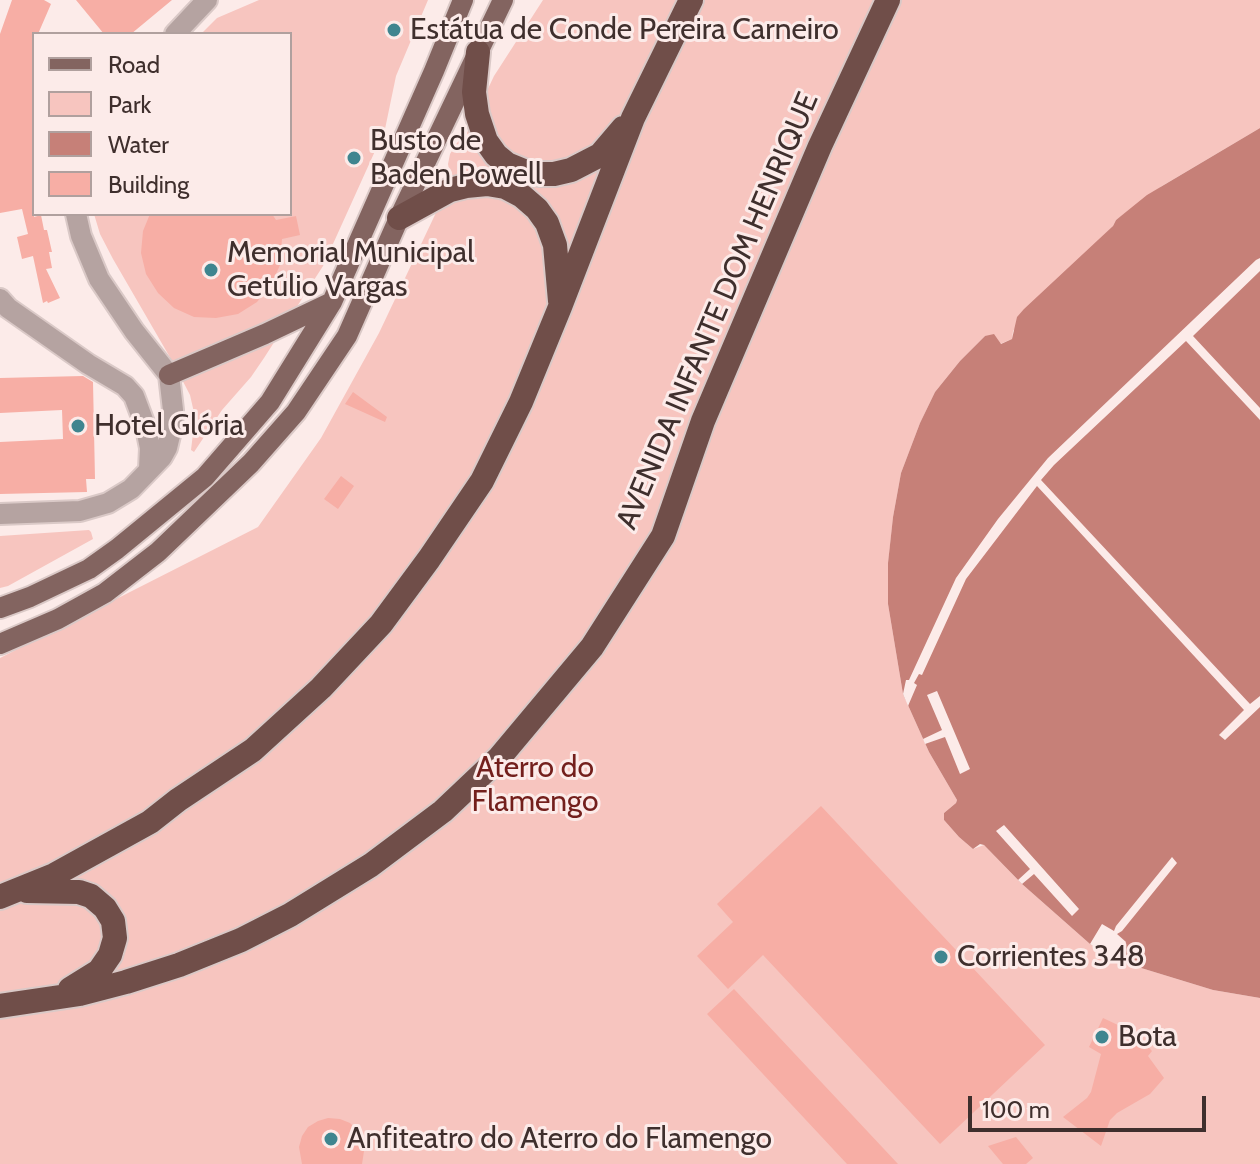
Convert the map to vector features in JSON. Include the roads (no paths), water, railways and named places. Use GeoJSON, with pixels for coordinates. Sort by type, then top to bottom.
{"type":"FeatureCollection","features":[{"type":"Feature","properties":{"kind":"highway"},"geometry":{"type":"LineString","coordinates":[[8,894],[54,875],[150,822],[253,750],[321,688],[381,624],[482,481],[521,402],[633,118],[691,0]]}},
{"type":"Feature","properties":{"kind":"highway","name":"AVENIDA INFANTE DOM HENRIQUE"},"geometry":{"type":"LineString","coordinates":[[0,1006],[80,994],[126,982],[241,940],[290,915],[371,865],[443,811],[499,758],[592,647],[663,536],[703,421],[820,146],[888,0]]}},
{"type":"Feature","properties":{"kind":"highway"},"geometry":{"type":"LineString","coordinates":[[478,52],[474,92],[477,114],[486,141],[507,164],[539,174],[571,170],[600,155],[633,118]]}},
{"type":"Feature","properties":{"kind":"highway"},"geometry":{"type":"LineString","coordinates":[[399,218],[450,190],[466,186],[487,184],[505,187],[522,196],[547,223],[555,245],[560,307]]}},
{"type":"Feature","properties":{"kind":"highway"},"geometry":{"type":"LineString","coordinates":[[8,894],[79,892],[91,896],[105,908],[113,921],[115,938],[110,955],[99,971],[54,997]]}},
{"type":"Feature","properties":{"kind":"main road"},"geometry":{"type":"LineString","coordinates":[[0,608],[89,569],[117,549],[205,477],[270,402],[332,302],[463,0]]}},
{"type":"Feature","properties":{"kind":"main road"},"geometry":{"type":"LineString","coordinates":[[0,644],[58,619],[105,593],[158,552],[251,463],[296,412],[347,336],[399,218],[503,0]]}},
{"type":"Feature","properties":{"kind":"main road"},"geometry":{"type":"LineString","coordinates":[[169,375],[332,302]]}},
{"type":"Feature","properties":{"kind":"street"},"geometry":{"type":"LineString","coordinates":[[177,32],[207,0]]}},
{"type":"Feature","properties":{"kind":"street"},"geometry":{"type":"LineString","coordinates":[[0,514],[80,511],[108,503],[131,489],[167,448],[172,427],[169,375],[99,279],[81,236],[76,216]]}},
{"type":"Feature","properties":{"kind":"street"},"geometry":{"type":"LineString","coordinates":[[4,304],[88,364],[125,386],[134,396],[146,428],[150,448],[149,469]]}},
{"type":"Feature","properties":{"kind":"water"},"geometry":{"type":"Polygon","coordinates":[[[1260,128],[1260,998],[1213,990],[1115,960],[1090,944],[1022,884],[984,845],[973,849],[944,820],[944,813],[957,800],[929,752],[903,694],[888,604],[888,563],[901,473],[935,392],[960,361],[985,336],[994,334],[1001,344],[1012,339],[1017,317],[1024,309],[1116,220],[1147,195],[1260,128]]]}},
{"type":"Feature","properties":{"kind":"place","name":"Estátua de Conde Pereira Carneiro"},"geometry":{"type":"Point","coordinates":[394,30]}},
{"type":"Feature","properties":{"kind":"place","name":"Busto de Baden Powell"},"geometry":{"type":"Point","coordinates":[354,158]}},
{"type":"Feature","properties":{"kind":"place","name":"Memorial Municipal Getúlio Vargas"},"geometry":{"type":"Point","coordinates":[211,270]}},
{"type":"Feature","properties":{"kind":"place","name":"Hotel Glória"},"geometry":{"type":"Point","coordinates":[78,426]}},
{"type":"Feature","properties":{"kind":"place","name":"Corrientes 348"},"geometry":{"type":"Point","coordinates":[941,957]}},
{"type":"Feature","properties":{"kind":"place","name":"Bota"},"geometry":{"type":"Point","coordinates":[1102,1037]}},
{"type":"Feature","properties":{"kind":"place","name":"Anfiteatro do Aterro do Flamengo"},"geometry":{"type":"Point","coordinates":[331,1139]}},
{"type":"Feature","properties":{"kind":"park label","name":"Aterro do Flamengo"},"geometry":{"type":"Point","coordinates":[535,785]}}]}
